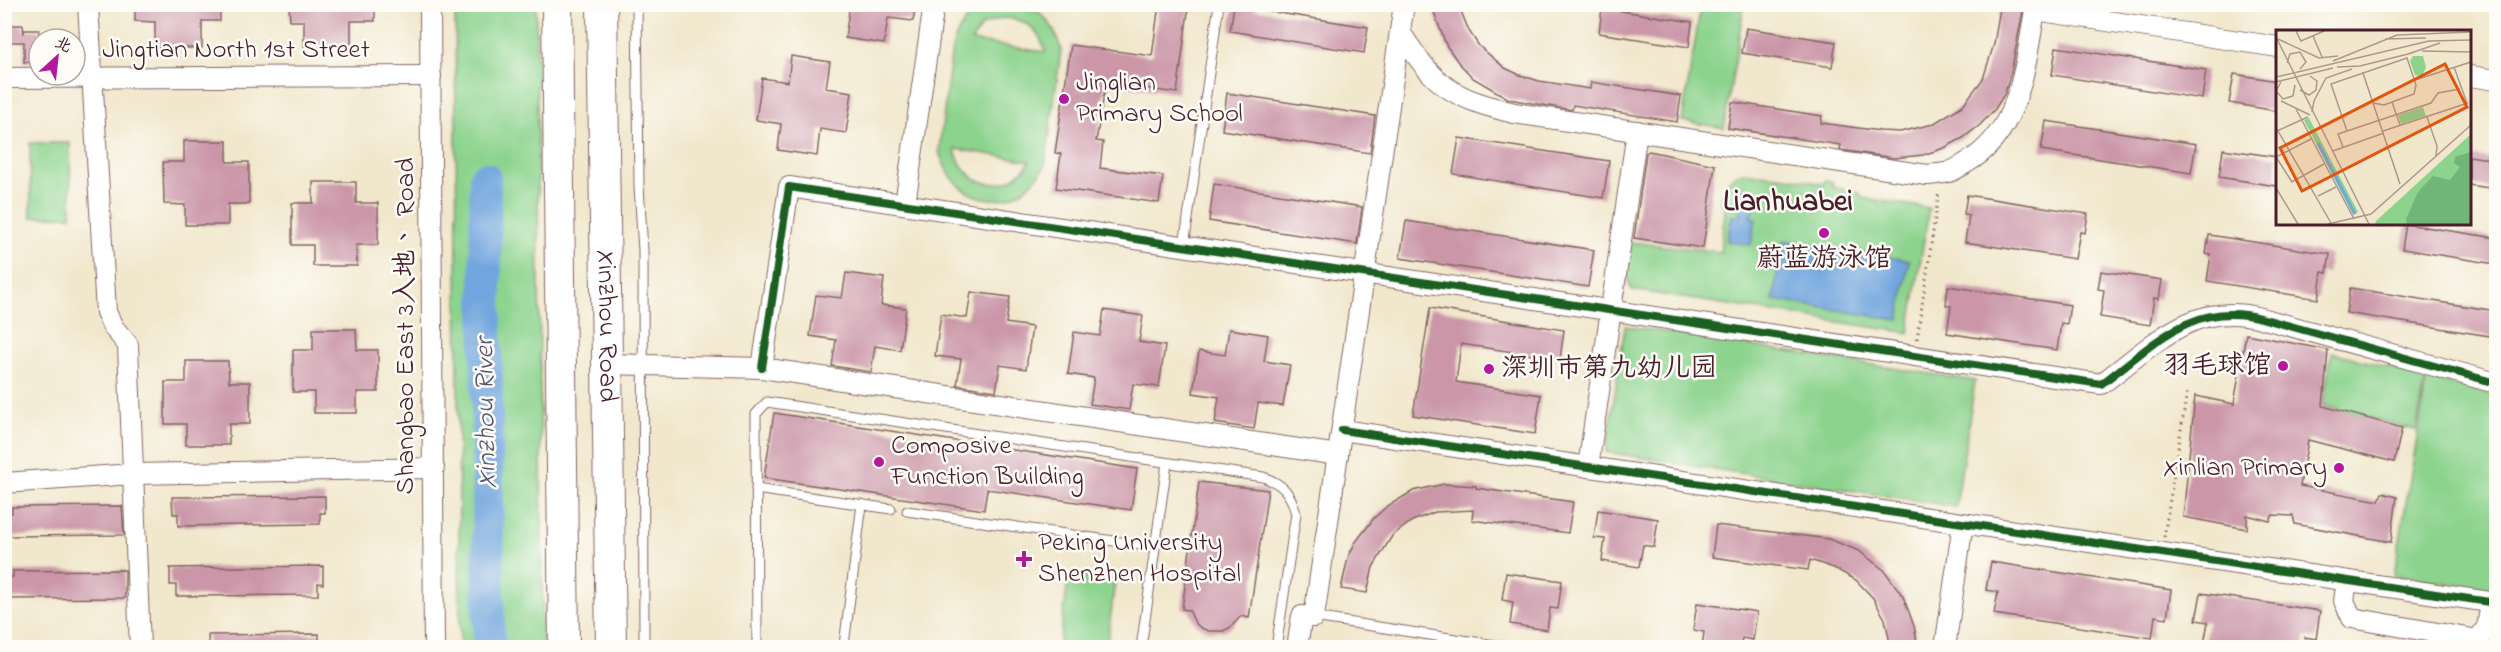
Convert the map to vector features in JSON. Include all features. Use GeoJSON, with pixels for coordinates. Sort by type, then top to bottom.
{"type":"FeatureCollection","features":[{"type":"Feature","properties":{"kind":"main road","name":"Xinzhou Road"},"geometry":{"type":"LineString","coordinates":[[557,4],[564,648]]}},
{"type":"Feature","properties":{"kind":"main road","name":"Xinzhou Road"},"geometry":{"type":"LineString","coordinates":[[602,4],[610,648]]}},
{"type":"Feature","properties":{"kind":"street"},"geometry":{"type":"LineString","coordinates":[[88,4],[106,312],[113,327],[128,345],[140,648]]}},
{"type":"Feature","properties":{"kind":"street","name":"Shangbao East 3入地、 Road"},"geometry":{"type":"LineString","coordinates":[[430,4],[434,648]]}},
{"type":"Feature","properties":{"kind":"street"},"geometry":{"type":"LineString","coordinates":[[905,204],[934,4]]}},
{"type":"Feature","properties":{"kind":"street"},"geometry":{"type":"LineString","coordinates":[[1297,648],[1302,616],[1314,617],[1404,4]]}},
{"type":"Feature","properties":{"kind":"street"},"geometry":{"type":"LineString","coordinates":[[1400,32],[1420,63],[1447,89],[1475,103],[1514,113],[1927,175],[1952,171],[1976,157],[1998,136],[2012,112],[2020,84],[2035,7],[2276,47]]}},
{"type":"Feature","properties":{"kind":"street","name":"Jingtian North 1st Street"},"geometry":{"type":"LineString","coordinates":[[4,78],[431,76]]}},
{"type":"Feature","properties":{"kind":"street"},"geometry":{"type":"LineString","coordinates":[[2471,76],[2496,80]]}},
{"type":"Feature","properties":{"kind":"street"},"geometry":{"type":"LineString","coordinates":[[1588,467],[1637,131]]}},
{"type":"Feature","properties":{"kind":"street"},"geometry":{"type":"LineString","coordinates":[[762,368],[789,187],[2101,384],[2186,323],[2222,312],[2242,313],[2496,383]]}},
{"type":"Feature","properties":{"kind":"street"},"geometry":{"type":"LineString","coordinates":[[607,364],[762,368],[1338,455]]}},
{"type":"Feature","properties":{"kind":"street"},"geometry":{"type":"LineString","coordinates":[[1342,430],[2494,603],[2487,627],[2478,640],[2352,618],[2344,602],[2347,581]]}},
{"type":"Feature","properties":{"kind":"street"},"geometry":{"type":"LineString","coordinates":[[4,483],[133,474],[434,468]]}},
{"type":"Feature","properties":{"kind":"street"},"geometry":{"type":"LineString","coordinates":[[1945,648],[1963,523]]}},
{"type":"Feature","properties":{"kind":"lane"},"geometry":{"type":"LineString","coordinates":[[637,4],[644,364],[644,648]]}},
{"type":"Feature","properties":{"kind":"lane"},"geometry":{"type":"LineString","coordinates":[[1184,246],[1220,4]]}},
{"type":"Feature","properties":{"kind":"lane"},"geometry":{"type":"LineString","coordinates":[[757,648],[756,414],[767,402],[1263,477],[1277,482],[1287,490],[1296,514],[1276,648]]}},
{"type":"Feature","properties":{"kind":"lane"},"geometry":{"type":"LineString","coordinates":[[1141,648],[1167,463]]}},
{"type":"Feature","properties":{"kind":"lane"},"geometry":{"type":"LineString","coordinates":[[756,489],[891,508]]}},
{"type":"Feature","properties":{"kind":"lane"},"geometry":{"type":"LineString","coordinates":[[858,648],[842,646],[862,504]]}},
{"type":"Feature","properties":{"kind":"lane"},"geometry":{"type":"LineString","coordinates":[[907,511],[1155,547]]}},
{"type":"Feature","properties":{"kind":"lane"},"geometry":{"type":"LineString","coordinates":[[1314,617],[1514,648]]}},
{"type":"Feature","properties":{"kind":"path"},"geometry":{"type":"LineString","coordinates":[[1914,356],[1942,173]]}},
{"type":"Feature","properties":{"kind":"path"},"geometry":{"type":"LineString","coordinates":[[2162,553],[2187,392]]}},
{"type":"Feature","properties":{"kind":"green space"},"geometry":{"type":"Polygon","coordinates":[[[991,4],[1005,4],[1027,7],[1036,11],[1051,25],[1061,50],[1045,166],[1032,182],[1018,193],[1002,198],[986,199],[971,194],[958,184],[947,170],[939,151],[952,48],[966,21],[983,7],[991,4]],[[1002,18],[983,25],[971,41],[1045,52],[1039,37],[1030,26],[1017,20],[1002,18]],[[956,149],[960,163],[968,173],[988,183],[1011,180],[1030,161],[956,149]]]}},
{"type":"Feature","properties":{"kind":"green space"},"geometry":{"type":"Polygon","coordinates":[[[455,5],[536,5],[543,647],[460,647],[455,5]]]}},
{"type":"Feature","properties":{"kind":"green space"},"geometry":{"type":"Polygon","coordinates":[[[1701,5],[1744,5],[1724,128],[1682,121],[1701,5]]]}},
{"type":"Feature","properties":{"kind":"green space"},"geometry":{"type":"Polygon","coordinates":[[[30,143],[70,143],[71,216],[31,217],[30,143]]]}},
{"type":"Feature","properties":{"kind":"green space","name":"蔚蓝游泳馆"},"geometry":{"type":"Polygon","coordinates":[[[1743,172],[1823,184],[1826,180],[1833,182],[1832,187],[1860,193],[1861,198],[1929,208],[1909,333],[1632,290],[1626,276],[1630,242],[1720,252],[1725,212],[1720,198],[1728,182],[1743,172]]]}},
{"type":"Feature","properties":{"kind":"green space"},"geometry":{"type":"Polygon","coordinates":[[[1625,326],[1975,381],[1956,507],[1606,452],[1625,326]]]}},
{"type":"Feature","properties":{"kind":"green space"},"geometry":{"type":"Polygon","coordinates":[[[2332,352],[2426,378],[2416,430],[2323,405],[2332,352]]]}},
{"type":"Feature","properties":{"kind":"green space"},"geometry":{"type":"Polygon","coordinates":[[[2427,378],[2496,396],[2494,590],[2394,575],[2427,378]]]}},
{"type":"Feature","properties":{"kind":"green space"},"geometry":{"type":"Polygon","coordinates":[[[1069,574],[1115,580],[1107,647],[1059,647],[1069,574]]]}},
{"type":"Feature","properties":{"kind":"water"},"geometry":{"type":"Polygon","coordinates":[[[1744,189],[1755,191],[1760,201],[1750,217],[1756,218],[1751,245],[1727,241],[1732,216],[1741,216],[1737,199],[1739,191],[1744,189]]]}},
{"type":"Feature","properties":{"kind":"water"},"geometry":{"type":"Polygon","coordinates":[[[1783,240],[1909,260],[1899,320],[1773,300],[1783,240]]]}},
{"type":"Feature","properties":{"kind":"building"},"geometry":{"type":"Polygon","coordinates":[[[135,4],[220,4],[220,21],[202,21],[202,48],[155,48],[155,22],[135,21],[135,4]]]}},
{"type":"Feature","properties":{"kind":"building"},"geometry":{"type":"Polygon","coordinates":[[[289,4],[375,4],[375,21],[351,21],[351,47],[304,47],[304,21],[290,21],[289,4]]]}},
{"type":"Feature","properties":{"kind":"building"},"geometry":{"type":"Polygon","coordinates":[[[850,4],[916,4],[913,21],[888,18],[884,44],[845,38],[850,4]]]}},
{"type":"Feature","properties":{"kind":"building"},"geometry":{"type":"Polygon","coordinates":[[[1159,4],[1189,4],[1177,93],[1106,83],[1096,141],[1103,142],[1100,168],[1163,176],[1159,203],[1056,188],[1061,154],[1055,153],[1071,45],[1152,56],[1159,4]]]}},
{"type":"Feature","properties":{"kind":"building"},"geometry":{"type":"Polygon","coordinates":[[[1431,4],[1458,4],[1469,31],[1479,46],[1505,68],[1539,81],[1590,89],[1591,82],[1681,96],[1677,122],[1573,105],[1572,110],[1509,99],[1473,78],[1458,62],[1446,45],[1431,4]]]}},
{"type":"Feature","properties":{"kind":"building"},"geometry":{"type":"Polygon","coordinates":[[[1234,6],[1368,27],[1364,53],[1230,31],[1234,6]]]}},
{"type":"Feature","properties":{"kind":"building"},"geometry":{"type":"Polygon","coordinates":[[[1602,8],[1692,22],[1689,47],[1599,33],[1602,8]]]}},
{"type":"Feature","properties":{"kind":"building"},"geometry":{"type":"Polygon","coordinates":[[[2000,8],[2023,11],[2005,93],[1995,109],[1980,125],[1963,138],[1944,148],[1923,155],[1894,158],[1840,150],[1841,145],[1728,128],[1732,102],[1822,116],[1821,123],[1881,131],[1900,132],[1933,124],[1962,106],[1983,79],[1994,44],[2000,8]]]}},
{"type":"Feature","properties":{"kind":"building"},"geometry":{"type":"Polygon","coordinates":[[[4,25],[23,25],[24,34],[24,30],[27,30],[27,62],[24,62],[24,42],[4,42],[4,25]]]}},
{"type":"Feature","properties":{"kind":"building"},"geometry":{"type":"Polygon","coordinates":[[[1746,28],[1836,42],[1832,67],[1742,53],[1746,28]]]}},
{"type":"Feature","properties":{"kind":"building"},"geometry":{"type":"Polygon","coordinates":[[[2056,47],[2206,70],[2202,99],[2052,75],[2056,47]]]}},
{"type":"Feature","properties":{"kind":"building"},"geometry":{"type":"Polygon","coordinates":[[[791,56],[830,62],[826,88],[852,92],[846,133],[820,129],[817,156],[778,150],[781,124],[756,120],[762,78],[788,82],[791,56]]]}},
{"type":"Feature","properties":{"kind":"building"},"geometry":{"type":"Polygon","coordinates":[[[2234,74],[2276,81],[2276,111],[2229,103],[2234,74]]]}},
{"type":"Feature","properties":{"kind":"building"},"geometry":{"type":"Polygon","coordinates":[[[1227,93],[1375,116],[1370,153],[1222,130],[1227,93]]]}},
{"type":"Feature","properties":{"kind":"building"},"geometry":{"type":"Polygon","coordinates":[[[2046,121],[2196,144],[2191,173],[2041,150],[2046,121]]]}},
{"type":"Feature","properties":{"kind":"building"},"geometry":{"type":"Polygon","coordinates":[[[1459,138],[1609,161],[1603,198],[1453,174],[1459,138]]]}},
{"type":"Feature","properties":{"kind":"building"},"geometry":{"type":"Polygon","coordinates":[[[184,141],[227,141],[227,162],[249,162],[249,204],[228,204],[228,225],[185,225],[185,205],[164,204],[163,162],[184,162],[184,141]]]}},
{"type":"Feature","properties":{"kind":"building"},"geometry":{"type":"Polygon","coordinates":[[[2223,149],[2276,157],[2276,186],[2219,177],[2223,149]]]}},
{"type":"Feature","properties":{"kind":"building"},"geometry":{"type":"Polygon","coordinates":[[[1649,151],[1715,165],[1703,248],[1634,238],[1646,153],[1649,151]]]}},
{"type":"Feature","properties":{"kind":"building"},"geometry":{"type":"Polygon","coordinates":[[[2471,156],[2496,160],[2496,189],[2471,185],[2471,156]]]}},
{"type":"Feature","properties":{"kind":"building"},"geometry":{"type":"Polygon","coordinates":[[[313,182],[356,182],[356,203],[378,203],[378,245],[356,245],[357,266],[313,266],[313,245],[292,245],[292,203],[313,203],[313,182]]]}},
{"type":"Feature","properties":{"kind":"building"},"geometry":{"type":"Polygon","coordinates":[[[1214,184],[1362,207],[1357,244],[1209,221],[1214,184]]]}},
{"type":"Feature","properties":{"kind":"building"},"geometry":{"type":"Polygon","coordinates":[[[1967,195],[2088,214],[2085,233],[2080,232],[2075,259],[1965,242],[1969,215],[1964,214],[1967,195]]]}},
{"type":"Feature","properties":{"kind":"building"},"geometry":{"type":"Polygon","coordinates":[[[1406,221],[1594,250],[1588,287],[1400,258],[1406,221]]]}},
{"type":"Feature","properties":{"kind":"building"},"geometry":{"type":"Polygon","coordinates":[[[2406,225],[2496,238],[2496,264],[2402,249],[2406,225]]]}},
{"type":"Feature","properties":{"kind":"building"},"geometry":{"type":"Polygon","coordinates":[[[2209,235],[2330,254],[2327,273],[2322,272],[2318,299],[2207,281],[2211,255],[2206,254],[2209,235]]]}},
{"type":"Feature","properties":{"kind":"building"},"geometry":{"type":"Polygon","coordinates":[[[2101,271],[2162,280],[2159,299],[2154,298],[2150,325],[2100,317],[2104,290],[2098,289],[2101,271]]]}},
{"type":"Feature","properties":{"kind":"building"},"geometry":{"type":"Polygon","coordinates":[[[846,273],[884,278],[881,305],[906,308],[900,350],[875,346],[871,372],[832,366],[836,340],[810,336],[816,295],[842,298],[846,273]]]}},
{"type":"Feature","properties":{"kind":"building"},"geometry":{"type":"Polygon","coordinates":[[[1948,286],[2070,305],[2067,324],[2061,323],[2057,350],[1947,333],[1951,306],[1946,305],[1948,286]]]}},
{"type":"Feature","properties":{"kind":"building"},"geometry":{"type":"Polygon","coordinates":[[[2350,288],[2496,311],[2496,337],[2346,313],[2350,288]]]}},
{"type":"Feature","properties":{"kind":"building"},"geometry":{"type":"Polygon","coordinates":[[[971,292],[1010,297],[1006,323],[1032,327],[1026,369],[1000,365],[996,391],[957,385],[961,359],[935,356],[941,314],[967,318],[971,292]]]}},
{"type":"Feature","properties":{"kind":"building"},"geometry":{"type":"Polygon","coordinates":[[[1430,308],[1564,330],[1560,359],[1461,344],[1456,382],[1541,395],[1535,434],[1413,415],[1430,308]]]}},
{"type":"Feature","properties":{"kind":"building"},"geometry":{"type":"Polygon","coordinates":[[[1104,310],[1143,316],[1139,342],[1165,346],[1159,387],[1133,384],[1129,410],[1090,404],[1094,378],[1068,374],[1074,332],[1100,336],[1104,310]]]}},
{"type":"Feature","properties":{"kind":"building"},"geometry":{"type":"Polygon","coordinates":[[[313,329],[356,329],[357,350],[378,350],[378,392],[357,392],[357,413],[314,413],[314,392],[293,392],[293,350],[313,350],[313,329]]]}},
{"type":"Feature","properties":{"kind":"building"},"geometry":{"type":"Polygon","coordinates":[[[1229,329],[1268,335],[1264,361],[1290,365],[1283,406],[1258,403],[1254,429],[1215,423],[1219,397],[1193,393],[1199,351],[1225,355],[1229,329]]]}},
{"type":"Feature","properties":{"kind":"building"},"geometry":{"type":"Polygon","coordinates":[[[2246,334],[2328,350],[2323,406],[2402,428],[2394,462],[2308,440],[2300,486],[2379,501],[2382,493],[2397,497],[2391,542],[2295,524],[2293,516],[2273,515],[2270,521],[2247,515],[2247,529],[2183,517],[2195,396],[2234,404],[2246,334]]]}},
{"type":"Feature","properties":{"kind":"building"},"geometry":{"type":"Polygon","coordinates":[[[186,361],[228,361],[229,382],[250,382],[250,424],[229,424],[229,445],[186,445],[186,424],[165,424],[165,382],[186,382],[186,361]]]}},
{"type":"Feature","properties":{"kind":"building","name":"Composive Function Building"},"geometry":{"type":"Polygon","coordinates":[[[774,413],[1137,469],[1131,510],[987,489],[984,510],[764,478],[774,413]]]}},
{"type":"Feature","properties":{"kind":"building"},"geometry":{"type":"Polygon","coordinates":[[[1199,482],[1268,490],[1249,618],[1241,616],[1231,627],[1223,631],[1209,631],[1201,628],[1195,623],[1189,610],[1182,609],[1199,482]]]}},
{"type":"Feature","properties":{"kind":"building"},"geometry":{"type":"Polygon","coordinates":[[[1444,484],[1476,486],[1476,488],[1573,502],[1568,533],[1472,520],[1473,510],[1435,512],[1412,521],[1392,536],[1373,567],[1367,593],[1341,589],[1348,558],[1355,543],[1374,518],[1386,507],[1413,491],[1444,484]]]}},
{"type":"Feature","properties":{"kind":"building"},"geometry":{"type":"Polygon","coordinates":[[[325,496],[325,513],[320,513],[320,524],[178,526],[178,514],[173,514],[172,497],[325,496]]]}},
{"type":"Feature","properties":{"kind":"building"},"geometry":{"type":"Polygon","coordinates":[[[122,506],[124,535],[4,536],[4,513],[12,513],[12,507],[122,506]]]}},
{"type":"Feature","properties":{"kind":"building"},"geometry":{"type":"Polygon","coordinates":[[[1598,510],[1658,519],[1654,547],[1643,545],[1639,567],[1602,561],[1605,539],[1594,538],[1598,510]]]}},
{"type":"Feature","properties":{"kind":"building"},"geometry":{"type":"Polygon","coordinates":[[[1716,525],[1829,539],[1859,551],[1884,570],[1903,596],[1914,626],[1918,648],[1891,648],[1885,619],[1873,598],[1856,580],[1834,568],[1810,560],[1808,570],[1712,557],[1716,525]]]}},
{"type":"Feature","properties":{"kind":"building"},"geometry":{"type":"Polygon","coordinates":[[[1991,562],[2171,590],[2167,618],[2155,616],[2152,638],[1994,614],[1998,592],[1986,590],[1991,562]]]}},
{"type":"Feature","properties":{"kind":"building"},"geometry":{"type":"Polygon","coordinates":[[[323,566],[323,584],[318,583],[318,595],[176,596],[176,585],[170,585],[170,568],[323,566]]]}},
{"type":"Feature","properties":{"kind":"building"},"geometry":{"type":"Polygon","coordinates":[[[125,570],[125,598],[4,599],[4,577],[13,577],[13,571],[125,570]]]}},
{"type":"Feature","properties":{"kind":"building"},"geometry":{"type":"Polygon","coordinates":[[[1506,573],[1562,581],[1558,609],[1550,608],[1547,630],[1510,624],[1513,602],[1502,600],[1506,573]]]}},
{"type":"Feature","properties":{"kind":"building"},"geometry":{"type":"Polygon","coordinates":[[[2201,593],[2320,611],[2316,639],[2305,637],[2303,648],[2231,648],[2204,644],[2208,622],[2196,620],[2201,593]]]}},
{"type":"Feature","properties":{"kind":"building"},"geometry":{"type":"Polygon","coordinates":[[[1697,603],[1757,612],[1753,640],[1742,638],[1740,648],[1702,648],[1704,632],[1693,630],[1697,603]]]}},
{"type":"Feature","properties":{"kind":"building"},"geometry":{"type":"Polygon","coordinates":[[[319,634],[319,648],[209,648],[208,635],[319,634]]]}},
{"type":"Feature","properties":{"kind":"waterway","name":"Xinzhou River"},"geometry":{"type":"LineString","coordinates":[[485,178],[489,648]]}},
{"type":"Feature","properties":{"kind":"cycle path"},"geometry":{"type":"LineString","coordinates":[[762,368],[789,187],[2101,384],[2174,330],[2214,315],[2236,314],[2261,318],[2496,383]]}},
{"type":"Feature","properties":{"kind":"cycle path"},"geometry":{"type":"LineString","coordinates":[[1342,430],[2496,603]]}},
{"type":"Feature","properties":{"kind":"place","name":"Jinglian Primary School"},"geometry":{"type":"Point","coordinates":[1064,99]}},
{"type":"Feature","properties":{"kind":"place","name":"蔚蓝游泳馆"},"geometry":{"type":"Point","coordinates":[1824,233]}},
{"type":"Feature","properties":{"kind":"place","name":"羽毛球馆"},"geometry":{"type":"Point","coordinates":[2283,366]}},
{"type":"Feature","properties":{"kind":"place","name":"深圳市第九幼儿园"},"geometry":{"type":"Point","coordinates":[1489,369]}},
{"type":"Feature","properties":{"kind":"place","name":"Composive Function Building"},"geometry":{"type":"Point","coordinates":[879,462]}},
{"type":"Feature","properties":{"kind":"place","name":"Xinlian Primary"},"geometry":{"type":"Point","coordinates":[2339,468]}},
{"type":"Feature","properties":{"kind":"place","name":"Peking University Shenzhen Hospital"},"geometry":{"type":"Point","coordinates":[1024,559]}},
{"type":"Feature","properties":{"kind":"district","name":"Lianhuabei"},"geometry":{"type":"Point","coordinates":[1788,203]}}]}
